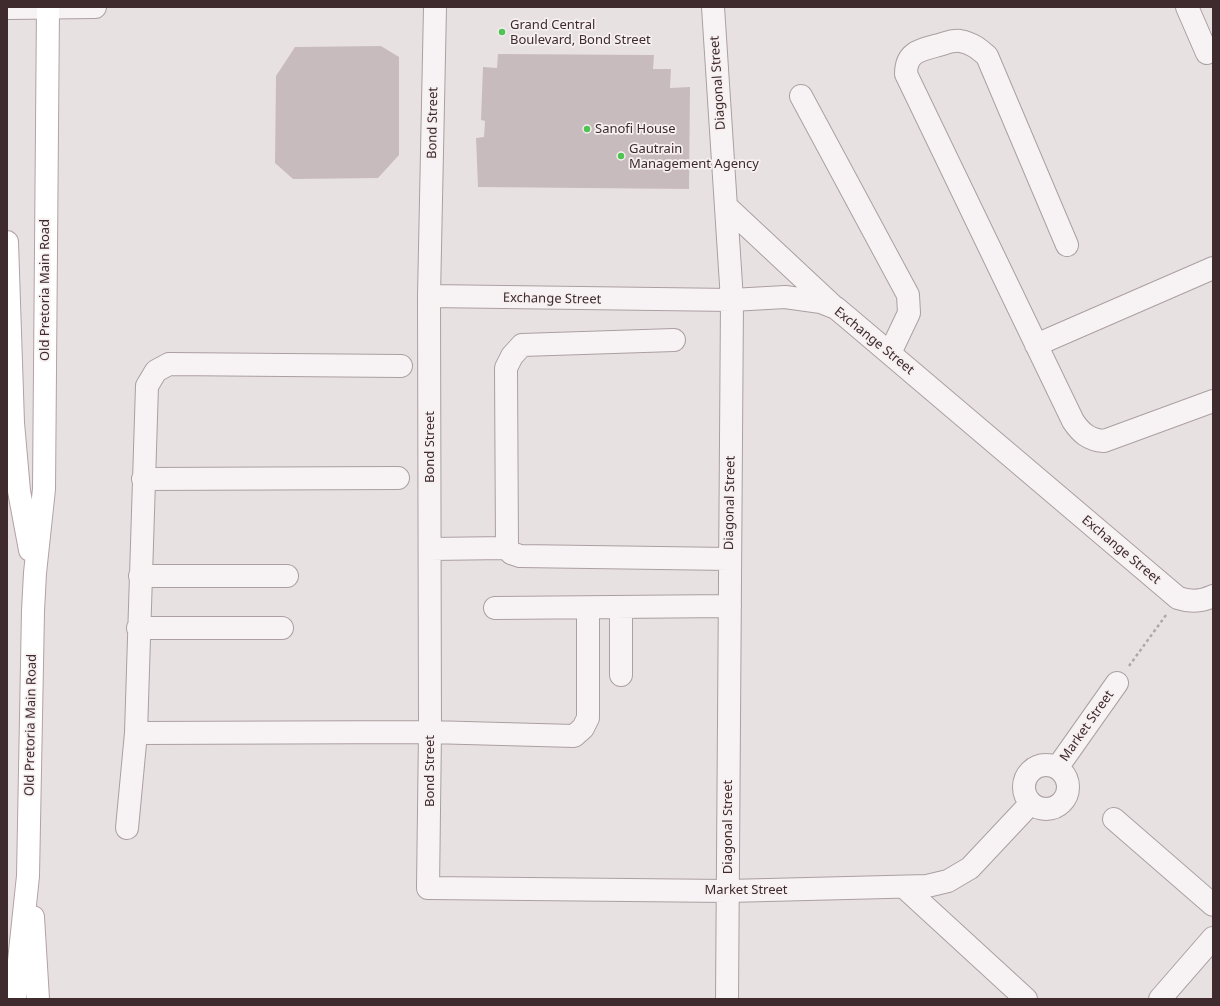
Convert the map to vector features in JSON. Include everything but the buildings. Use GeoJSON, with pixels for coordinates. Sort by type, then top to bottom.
{"type":"FeatureCollection","features":[{"type":"Feature","properties":{"kind":"main road","name":"Old Pretoria Main Road"},"geometry":{"type":"LineString","coordinates":[[15,999],[28,876],[35,573],[44,489],[48,8]]}},
{"type":"Feature","properties":{"kind":"main road","name":"Old Pretoria Main Road"},"geometry":{"type":"LineString","coordinates":[[7,242],[13,423],[19,491],[35,573]]}},
{"type":"Feature","properties":{"kind":"main road","name":"Old Pretoria Main Road"},"geometry":{"type":"LineString","coordinates":[[28,876],[34,931],[38,999]]}},
{"type":"Feature","properties":{"kind":"street"},"geometry":{"type":"LineString","coordinates":[[7,8],[95,7]]}},
{"type":"Feature","properties":{"kind":"street","name":"Bond Street"},"geometry":{"type":"LineString","coordinates":[[428,888],[430,732],[429,296],[435,7]]}},
{"type":"Feature","properties":{"kind":"street","name":"Diagonal Street"},"geometry":{"type":"LineString","coordinates":[[714,7],[732,300],[727,999]]}},
{"type":"Feature","properties":{"kind":"street"},"geometry":{"type":"LineString","coordinates":[[1187,7],[1208,53]]}},
{"type":"Feature","properties":{"kind":"street"},"geometry":{"type":"LineString","coordinates":[[1067,245],[987,56],[976,47],[954,41],[920,50],[912,55],[906,66],[906,74],[1073,421],[1084,434],[1097,440],[1104,440],[1213,401]]}},
{"type":"Feature","properties":{"kind":"street"},"geometry":{"type":"LineString","coordinates":[[801,96],[908,295],[909,313],[890,353]]}},
{"type":"Feature","properties":{"kind":"street"},"geometry":{"type":"LineString","coordinates":[[726,206],[836,308]]}},
{"type":"Feature","properties":{"kind":"street"},"geometry":{"type":"LineString","coordinates":[[1036,345],[1213,268]]}},
{"type":"Feature","properties":{"kind":"street","name":"Exchange Street"},"geometry":{"type":"LineString","coordinates":[[429,296],[732,300],[784,297],[821,302],[836,308],[1184,600]]}},
{"type":"Feature","properties":{"kind":"street"},"geometry":{"type":"LineString","coordinates":[[674,340],[522,345],[512,356],[506,368],[507,548],[511,554],[520,556],[729,559]]}},
{"type":"Feature","properties":{"kind":"street"},"geometry":{"type":"LineString","coordinates":[[127,828],[136,733],[138,628],[147,386],[156,371],[170,364],[401,366]]}},
{"type":"Feature","properties":{"kind":"street"},"geometry":{"type":"LineString","coordinates":[[143,479],[398,478]]}},
{"type":"Feature","properties":{"kind":"street"},"geometry":{"type":"LineString","coordinates":[[430,549],[507,548]]}},
{"type":"Feature","properties":{"kind":"street"},"geometry":{"type":"LineString","coordinates":[[140,576],[287,576]]}},
{"type":"Feature","properties":{"kind":"street"},"geometry":{"type":"LineString","coordinates":[[1184,600],[1206,600],[1213,596]]}},
{"type":"Feature","properties":{"kind":"street"},"geometry":{"type":"LineString","coordinates":[[495,608],[730,606]]}},
{"type":"Feature","properties":{"kind":"street"},"geometry":{"type":"LineString","coordinates":[[136,733],[430,732],[574,736],[583,728],[588,718],[588,608]]}},
{"type":"Feature","properties":{"kind":"street"},"geometry":{"type":"LineString","coordinates":[[621,608],[622,675]]}},
{"type":"Feature","properties":{"kind":"street"},"geometry":{"type":"LineString","coordinates":[[138,628],[282,628]]}},
{"type":"Feature","properties":{"kind":"street","name":"Market Street"},"geometry":{"type":"LineString","coordinates":[[1057,768],[1117,683]]}},
{"type":"Feature","properties":{"kind":"street"},"geometry":{"type":"LineString","coordinates":[[1042,766],[1057,768],[1067,783],[1067,792],[1064,800],[1056,806],[1048,809],[1039,808],[1031,803],[1026,797],[1024,789],[1028,774],[1034,769],[1042,766]]}},
{"type":"Feature","properties":{"kind":"street","name":"Market Street"},"geometry":{"type":"LineString","coordinates":[[428,888],[674,889],[728,891],[904,888],[926,886],[959,876],[970,868],[1031,803]]}},
{"type":"Feature","properties":{"kind":"street"},"geometry":{"type":"LineString","coordinates":[[1114,819],[1213,905]]}},
{"type":"Feature","properties":{"kind":"street"},"geometry":{"type":"LineString","coordinates":[[904,888],[1026,999]]}},
{"type":"Feature","properties":{"kind":"street"},"geometry":{"type":"LineString","coordinates":[[1160,999],[1213,938]]}},
{"type":"Feature","properties":{"kind":"path"},"geometry":{"type":"LineString","coordinates":[[1117,683],[1184,600]]}},
{"type":"Feature","properties":{"kind":"place","name":"Grand Central Boulevard, Bond Street"},"geometry":{"type":"Point","coordinates":[502,32]}},
{"type":"Feature","properties":{"kind":"place","name":"Sanofi House"},"geometry":{"type":"Point","coordinates":[587,129]}},
{"type":"Feature","properties":{"kind":"place","name":"Gautrain Management Agency"},"geometry":{"type":"Point","coordinates":[621,156]}}]}
